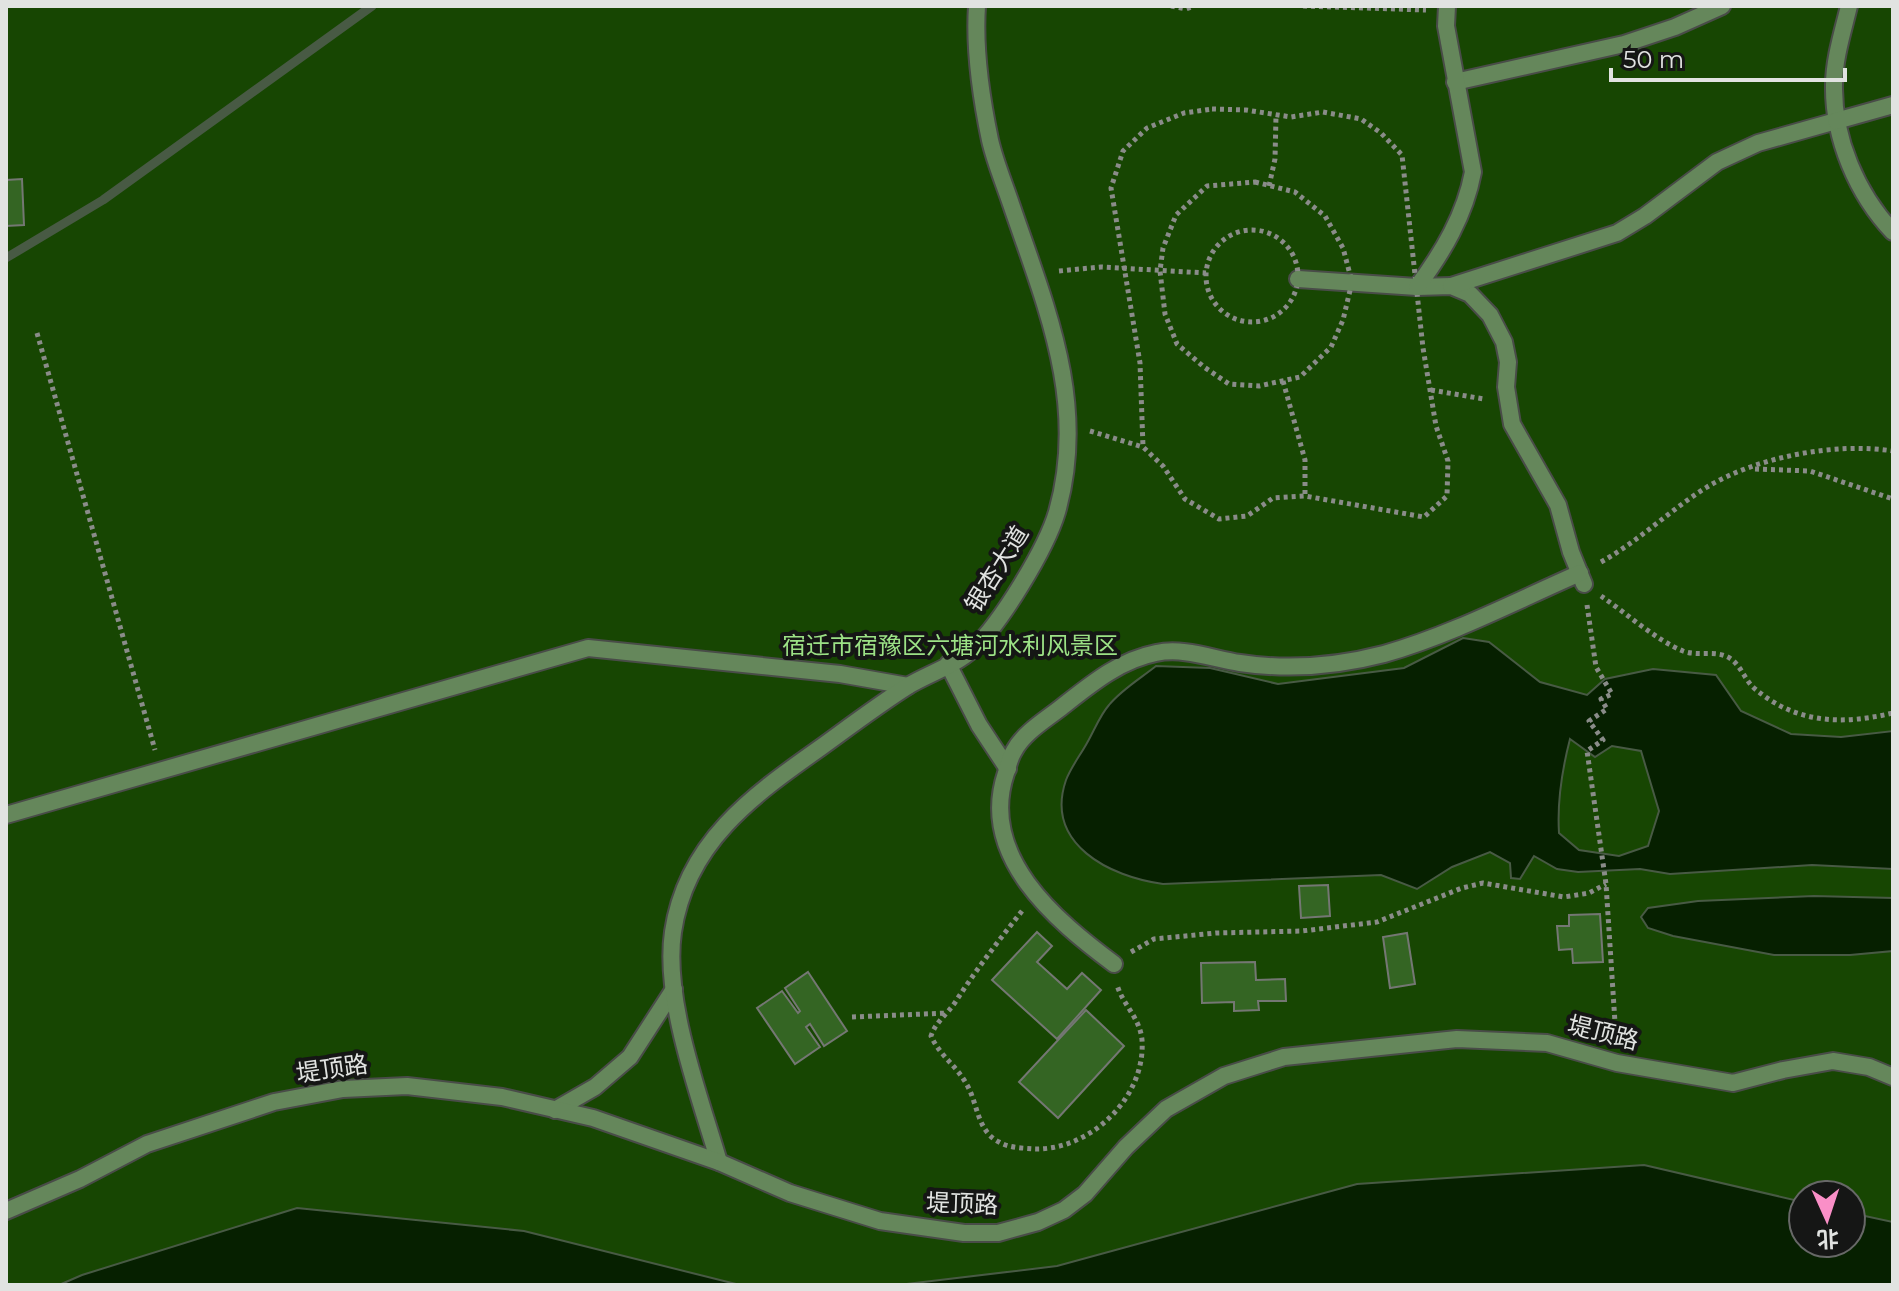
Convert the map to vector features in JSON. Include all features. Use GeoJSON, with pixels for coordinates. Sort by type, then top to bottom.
{"type":"FeatureCollection","features":[{"type":"Feature","properties":{"kind":"street","name":"银杏大道"},"geometry":{"type":"LineString","coordinates":[[719,1162],[681,1032],[674,989],[673,933],[685,888],[700,858],[726,822],[759,791],[908,686],[972,651],[1009,602],[1039,554],[1056,514],[1066,472],[1069,458],[1064,376],[1054,336],[990,141],[975,36],[977,6]]}},
{"type":"Feature","properties":{"kind":"street"},"geometry":{"type":"LineString","coordinates":[[1455,82],[1624,44],[1675,27],[1722,6]]}},
{"type":"Feature","properties":{"kind":"street"},"geometry":{"type":"LineString","coordinates":[[1849,6],[1834,84],[1836,121],[1858,181],[1893,232]]}},
{"type":"Feature","properties":{"kind":"street"},"geometry":{"type":"LineString","coordinates":[[1417,287],[1456,225],[1473,172],[1446,26],[1447,8]]}},
{"type":"Feature","properties":{"kind":"street"},"geometry":{"type":"LineString","coordinates":[[1298,279],[1417,287],[1451,286],[1617,233],[1717,162],[1758,143],[1893,105]]}},
{"type":"Feature","properties":{"kind":"street"},"geometry":{"type":"LineString","coordinates":[[1114,964],[1069,931],[1025,880],[1008,850],[1000,815],[1002,787],[1014,750],[1034,729],[1120,665],[1158,652],[1195,653],[1241,663],[1303,667],[1383,654],[1582,579],[1558,505],[1512,424],[1504,342],[1490,315],[1470,294],[1451,286]]}},
{"type":"Feature","properties":{"kind":"street"},"geometry":{"type":"LineString","coordinates":[[6,815],[588,648],[840,674],[908,686]]}},
{"type":"Feature","properties":{"kind":"street"},"geometry":{"type":"LineString","coordinates":[[948,664],[979,725],[1008,769]]}},
{"type":"Feature","properties":{"kind":"street"},"geometry":{"type":"LineString","coordinates":[[555,1110],[595,1087],[630,1057],[674,989]]}},
{"type":"Feature","properties":{"kind":"street","name":"堤顶路"},"geometry":{"type":"LineString","coordinates":[[6,1211],[80,1179],[147,1144],[274,1102],[343,1089],[407,1086],[502,1097],[593,1118],[719,1162],[790,1193],[880,1221],[964,1233],[998,1233],[1038,1222],[1064,1210],[1085,1194],[1126,1147],[1166,1109],[1224,1076],[1284,1057],[1457,1039],[1547,1043],[1617,1063],[1733,1083],[1833,1061],[1869,1067],[1893,1077]]}},
{"type":"Feature","properties":{"kind":"path"},"geometry":{"type":"LineString","coordinates":[[1171,6],[1186,9],[1194,6]]}},
{"type":"Feature","properties":{"kind":"path"},"geometry":{"type":"LineString","coordinates":[[1303,6],[1447,8]]}},
{"type":"Feature","properties":{"kind":"path"},"geometry":{"type":"LineString","coordinates":[[1068,424],[1143,447],[1163,466],[1185,499],[1219,519],[1247,516],[1273,498],[1305,496],[1424,517],[1447,496],[1448,461],[1436,426],[1423,348],[1402,155],[1381,133],[1361,119],[1323,112],[1291,117],[1246,110],[1212,109],[1184,113],[1147,128],[1123,151],[1111,188],[1140,363],[1143,447]]}},
{"type":"Feature","properties":{"kind":"path"},"geometry":{"type":"LineString","coordinates":[[1269,186],[1275,159],[1276,116]]}},
{"type":"Feature","properties":{"kind":"path"},"geometry":{"type":"LineString","coordinates":[[1255,182],[1269,186],[1295,192],[1325,216],[1343,248],[1352,282],[1343,320],[1331,347],[1300,377],[1259,386],[1229,384],[1177,344],[1165,314],[1160,271],[1163,248],[1176,215],[1207,186],[1255,182]]}},
{"type":"Feature","properties":{"kind":"path"},"geometry":{"type":"LineString","coordinates":[[1250,229],[1266,231],[1280,238],[1297,263],[1298,279],[1295,294],[1275,316],[1246,322],[1219,309],[1210,297],[1206,273],[1212,252],[1221,240],[1235,232],[1250,229]]}},
{"type":"Feature","properties":{"kind":"path"},"geometry":{"type":"LineString","coordinates":[[1034,273],[1101,267],[1206,273]]}},
{"type":"Feature","properties":{"kind":"path"},"geometry":{"type":"LineString","coordinates":[[37,333],[161,771]]}},
{"type":"Feature","properties":{"kind":"path"},"geometry":{"type":"LineString","coordinates":[[1283,381],[1305,460],[1305,496]]}},
{"type":"Feature","properties":{"kind":"path"},"geometry":{"type":"LineString","coordinates":[[1431,390],[1509,403]]}},
{"type":"Feature","properties":{"kind":"path"},"geometry":{"type":"LineString","coordinates":[[1582,579],[1708,487],[1743,470],[1807,453],[1858,448],[1893,451]]}},
{"type":"Feature","properties":{"kind":"path"},"geometry":{"type":"LineString","coordinates":[[1743,470],[1777,468],[1810,471],[1893,499]]}},
{"type":"Feature","properties":{"kind":"path"},"geometry":{"type":"LineString","coordinates":[[1582,579],[1596,667],[1612,694],[1601,699],[1607,709],[1589,721],[1603,740],[1587,751],[1606,884],[1617,1063]]}},
{"type":"Feature","properties":{"kind":"path"},"geometry":{"type":"LineString","coordinates":[[1582,579],[1686,653],[1717,654],[1731,659],[1750,684],[1767,698],[1804,716],[1843,722],[1893,713]]}},
{"type":"Feature","properties":{"kind":"path"},"geometry":{"type":"LineString","coordinates":[[1035,893],[966,983],[948,1013],[936,1023],[931,1036],[938,1051],[967,1084],[980,1121],[988,1133],[999,1143],[1019,1148],[1061,1147],[1084,1138],[1108,1119],[1128,1096],[1139,1075],[1142,1043],[1140,1027],[1121,998],[1114,964],[1138,946],[1154,939],[1216,933],[1302,931],[1377,922],[1462,888],[1483,883],[1564,897],[1589,893],[1606,884]]}},
{"type":"Feature","properties":{"kind":"path"},"geometry":{"type":"LineString","coordinates":[[852,1017],[948,1013]]}},
{"type":"Feature","properties":{"kind":"green space","name":"宿迁市宿豫区六塘河水利风景区"},"geometry":{"type":"Polygon","coordinates":[[[6,6],[1893,6],[1893,1285],[6,1285],[6,6]]]}},
{"type":"Feature","properties":{"kind":"shaded area"},"geometry":{"type":"Polygon","coordinates":[[[1463,638],[1489,642],[1540,682],[1587,695],[1605,679],[1653,669],[1716,675],[1741,711],[1791,734],[1841,737],[1893,731],[1893,869],[1812,865],[1670,874],[1640,869],[1578,872],[1557,869],[1534,856],[1520,879],[1511,878],[1510,863],[1490,852],[1452,867],[1417,889],[1381,875],[1163,884],[1122,874],[1103,865],[1073,839],[1064,822],[1062,803],[1066,780],[1100,718],[1119,694],[1156,666],[1210,668],[1278,684],[1404,668],[1463,638]],[[1570,739],[1561,786],[1559,833],[1579,850],[1619,856],[1648,846],[1659,811],[1641,751],[1612,746],[1595,757],[1570,739]]]}},
{"type":"Feature","properties":{"kind":"shaded area"},"geometry":{"type":"Polygon","coordinates":[[[1814,896],[1893,898],[1893,951],[1850,955],[1774,955],[1673,936],[1648,928],[1641,917],[1648,908],[1698,901],[1814,896]]]}},
{"type":"Feature","properties":{"kind":"shaded area"},"geometry":{"type":"Polygon","coordinates":[[[1644,1165],[1787,1198],[1787,1259],[1867,1259],[1867,1216],[1893,1222],[1893,1285],[898,1285],[1057,1266],[1357,1184],[1644,1165]]]}},
{"type":"Feature","properties":{"kind":"shaded area"},"geometry":{"type":"Polygon","coordinates":[[[297,1208],[524,1231],[740,1285],[59,1285],[82,1275],[297,1208]]]}},
{"type":"Feature","properties":{"kind":"building"},"geometry":{"type":"Polygon","coordinates":[[[22,179],[24,225],[6,226],[6,180],[22,179]]]}},
{"type":"Feature","properties":{"kind":"building"},"geometry":{"type":"Polygon","coordinates":[[[1328,885],[1330,916],[1301,918],[1299,886],[1328,885]]]}},
{"type":"Feature","properties":{"kind":"building"},"geometry":{"type":"Polygon","coordinates":[[[1600,914],[1603,962],[1573,963],[1572,949],[1559,950],[1557,926],[1569,926],[1569,915],[1600,914]]]}},
{"type":"Feature","properties":{"kind":"building"},"geometry":{"type":"Polygon","coordinates":[[[1037,932],[1052,946],[1037,962],[1067,989],[1082,973],[1101,990],[1057,1039],[992,980],[1037,932]]]}},
{"type":"Feature","properties":{"kind":"building"},"geometry":{"type":"Polygon","coordinates":[[[1407,933],[1415,984],[1390,988],[1383,937],[1407,933]]]}},
{"type":"Feature","properties":{"kind":"building"},"geometry":{"type":"Polygon","coordinates":[[[1255,962],[1256,980],[1285,979],[1286,1001],[1258,1001],[1259,1010],[1234,1011],[1234,1002],[1202,1003],[1201,963],[1255,962]]]}},
{"type":"Feature","properties":{"kind":"building"},"geometry":{"type":"Polygon","coordinates":[[[808,972],[847,1031],[824,1046],[810,1024],[806,1027],[820,1047],[795,1064],[757,1008],[782,991],[798,1013],[800,1011],[785,988],[808,972]]]}},
{"type":"Feature","properties":{"kind":"building"},"geometry":{"type":"Polygon","coordinates":[[[1086,1010],[1124,1046],[1058,1118],[1019,1082],[1086,1010]]]}},
{"type":"Feature","properties":{"kind":"waterway"},"geometry":{"type":"LineString","coordinates":[[6,258],[103,200],[372,6]]}}]}
